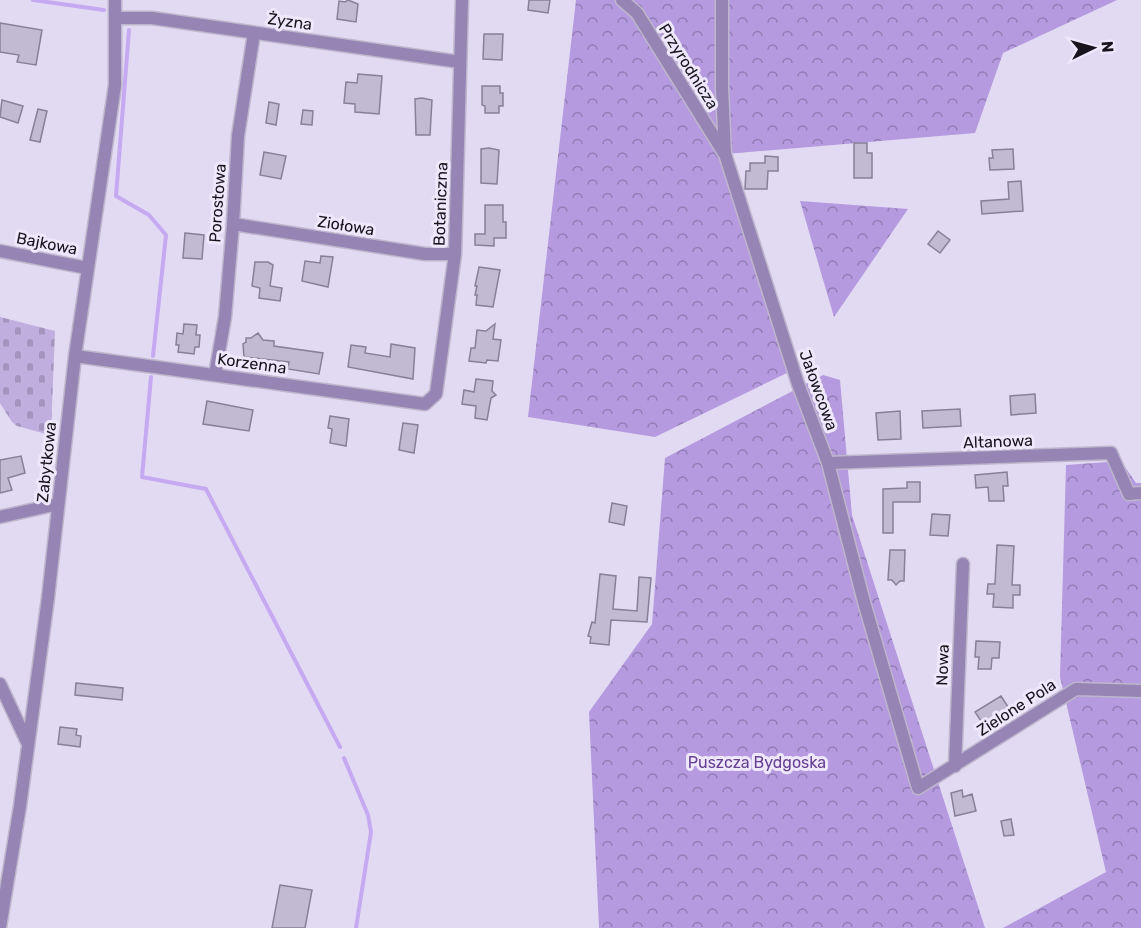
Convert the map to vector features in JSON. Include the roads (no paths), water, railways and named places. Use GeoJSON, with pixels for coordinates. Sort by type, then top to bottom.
{"type":"FeatureCollection","features":[{"type":"Feature","properties":{"kind":"street","name":"Zabytkowa"},"geometry":{"type":"LineString","coordinates":[[0,927],[20,806],[48,598],[75,356],[115,85],[115,0]]}},
{"type":"Feature","properties":{"kind":"street","name":"Botaniczna"},"geometry":{"type":"LineString","coordinates":[[425,404],[436,394],[455,254],[462,0]]}},
{"type":"Feature","properties":{"kind":"street","name":"Przyrodnicza"},"geometry":{"type":"LineString","coordinates":[[622,0],[637,13],[725,154]]}},
{"type":"Feature","properties":{"kind":"street","name":"Jałowcowa"},"geometry":{"type":"LineString","coordinates":[[722,0],[725,154],[798,384],[828,463],[864,602],[918,788]]}},
{"type":"Feature","properties":{"kind":"street","name":"Żyzna"},"geometry":{"type":"LineString","coordinates":[[116,18],[152,18],[460,62]]}},
{"type":"Feature","properties":{"kind":"street","name":"Porostowa"},"geometry":{"type":"LineString","coordinates":[[215,375],[225,317],[238,136],[254,33]]}},
{"type":"Feature","properties":{"kind":"street","name":"Ziołowa"},"geometry":{"type":"LineString","coordinates":[[233,224],[425,254],[455,254]]}},
{"type":"Feature","properties":{"kind":"street","name":"Bajkowa"},"geometry":{"type":"LineString","coordinates":[[0,251],[87,268]]}},
{"type":"Feature","properties":{"kind":"street","name":"Korzenna"},"geometry":{"type":"LineString","coordinates":[[75,356],[425,404]]}},
{"type":"Feature","properties":{"kind":"street","name":"Altanowa"},"geometry":{"type":"LineString","coordinates":[[828,463],[1111,453],[1129,494],[1141,493]]}},
{"type":"Feature","properties":{"kind":"street"},"geometry":{"type":"LineString","coordinates":[[0,517],[58,504]]}},
{"type":"Feature","properties":{"kind":"street","name":"Nowa"},"geometry":{"type":"LineString","coordinates":[[955,766],[963,564]]}},
{"type":"Feature","properties":{"kind":"street"},"geometry":{"type":"LineString","coordinates":[[0,684],[28,743]]}},
{"type":"Feature","properties":{"kind":"street","name":"Zielone Pola"},"geometry":{"type":"LineString","coordinates":[[918,788],[1076,689],[1141,691]]}},
{"type":"Feature","properties":{"kind":"waterway"},"geometry":{"type":"LineString","coordinates":[[33,0],[104,10]]}},
{"type":"Feature","properties":{"kind":"waterway"},"geometry":{"type":"LineString","coordinates":[[129,30],[116,196],[149,215],[166,235],[153,356]]}},
{"type":"Feature","properties":{"kind":"waterway"},"geometry":{"type":"LineString","coordinates":[[151,377],[142,477],[206,489],[340,747]]}},
{"type":"Feature","properties":{"kind":"waterway"},"geometry":{"type":"LineString","coordinates":[[344,758],[368,815],[371,832],[356,928]]}},
{"type":"Feature","properties":{"kind":"park label","name":"Puszcza Bydgoska"},"geometry":{"type":"Point","coordinates":[757,762]}}]}
